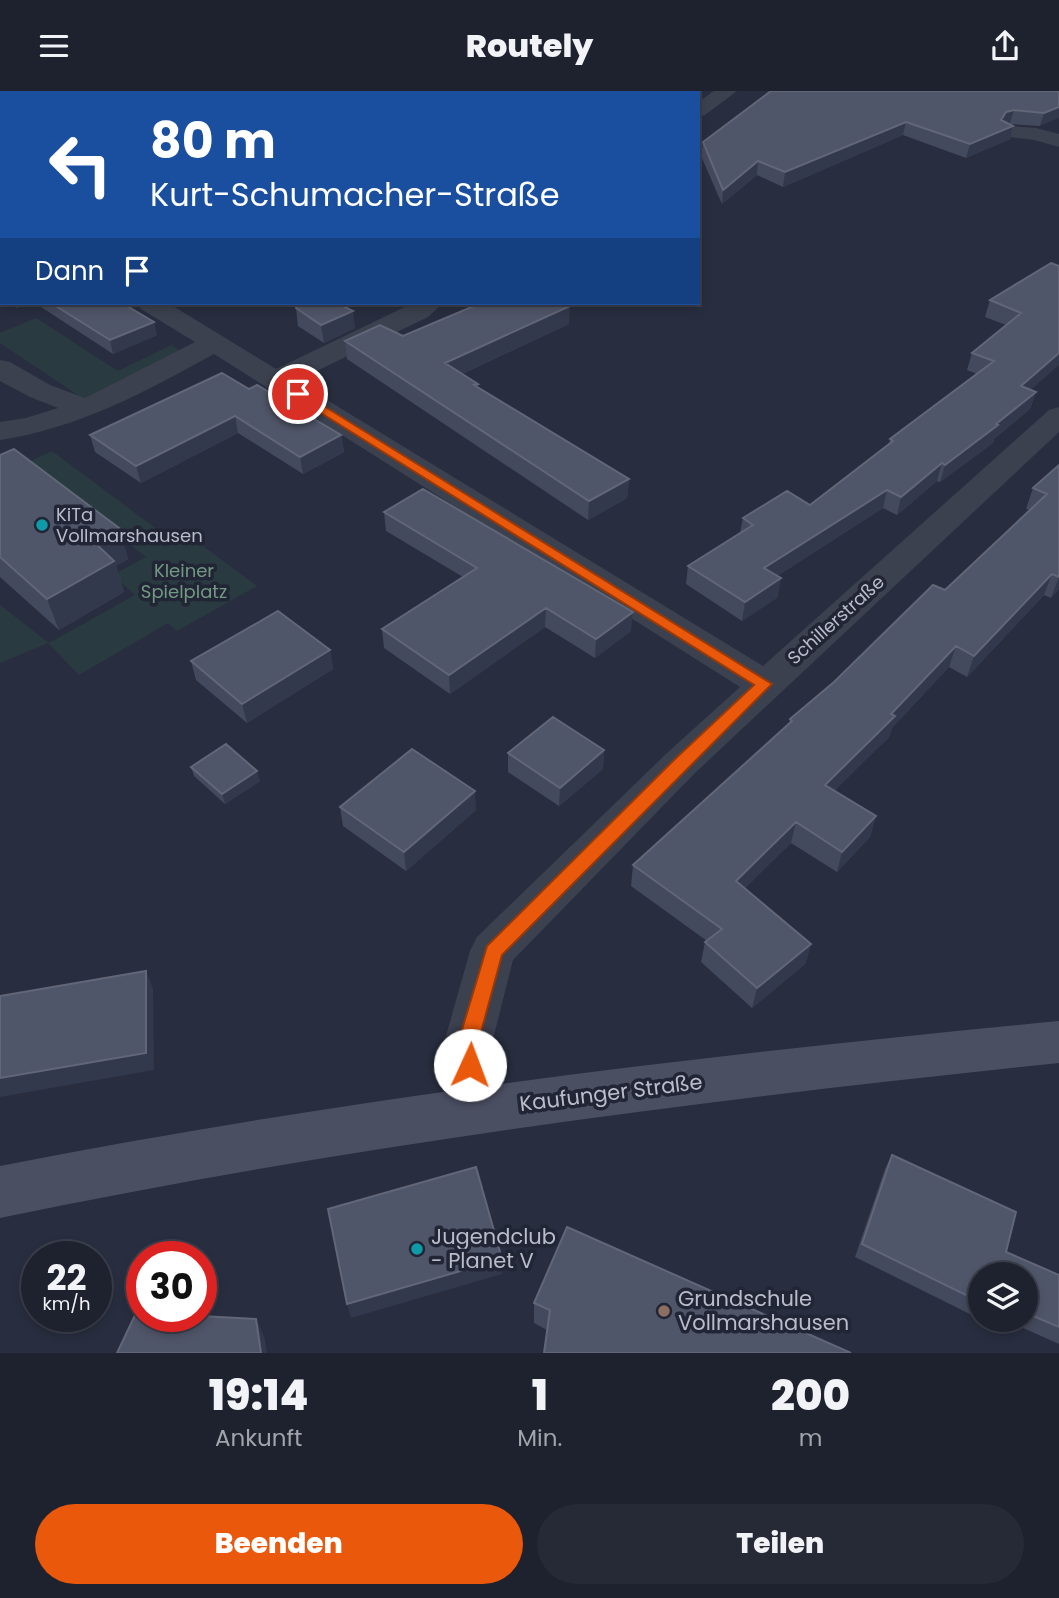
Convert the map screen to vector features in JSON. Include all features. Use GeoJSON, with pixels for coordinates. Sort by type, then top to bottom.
{"type":"FeatureCollection","features":[{"type":"Feature","properties":{"kind":"main road","name":"Kaufunger Straße"},"geometry":{"type":"LineString","coordinates":[[0,1192],[151,1159],[474,1109],[895,1058],[1059,1042]]}},
{"type":"Feature","properties":{"kind":"street"},"geometry":{"type":"LineString","coordinates":[[700,110],[727,91]]}},
{"type":"Feature","properties":{"kind":"street"},"geometry":{"type":"LineString","coordinates":[[1010,132],[1036,134],[1059,141]]}},
{"type":"Feature","properties":{"kind":"street"},"geometry":{"type":"LineString","coordinates":[[153,305],[764,684]]}},
{"type":"Feature","properties":{"kind":"street"},"geometry":{"type":"LineString","coordinates":[[276,380],[427,305]]}},
{"type":"Feature","properties":{"kind":"street"},"geometry":{"type":"LineString","coordinates":[[0,431],[24,429],[84,407],[216,342]]}},
{"type":"Feature","properties":{"kind":"street"},"geometry":{"type":"LineString","coordinates":[[0,368],[17,380],[48,395],[84,407]]}},
{"type":"Feature","properties":{"kind":"street","name":"Schillerstraße"},"geometry":{"type":"LineString","coordinates":[[474,1109],[468,1043],[493,951],[764,684],[1059,416]]}},
{"type":"Feature","properties":{"kind":"green space"},"geometry":{"type":"Polygon","coordinates":[[[36,318],[118,371],[171,345],[184,353],[84,399],[0,343],[0,333],[36,318]]]}},
{"type":"Feature","properties":{"kind":"green space","name":"Kleiner Spielplatz"},"geometry":{"type":"Polygon","coordinates":[[[52,451],[174,542],[188,535],[257,586],[177,631],[168,623],[79,675],[48,643],[0,663],[0,605],[49,643],[135,595],[113,575],[146,557],[26,463],[52,451]]]}},
{"type":"Feature","properties":{"kind":"building"},"geometry":{"type":"Polygon","coordinates":[[[771,91],[1059,91],[1059,107],[1044,113],[1014,110],[1006,112],[1001,120],[1013,126],[970,144],[906,122],[785,172],[758,161],[723,190],[703,142],[771,91]]]}},
{"type":"Feature","properties":{"kind":"building"},"geometry":{"type":"Polygon","coordinates":[[[1051,263],[1059,266],[1059,353],[1021,386],[1036,392],[996,424],[998,425],[945,465],[942,463],[901,497],[887,490],[764,568],[781,578],[745,602],[688,566],[753,525],[743,518],[787,491],[810,505],[893,441],[890,439],[994,361],[972,353],[1021,313],[990,300],[1051,263]]]}},
{"type":"Feature","properties":{"kind":"building"},"geometry":{"type":"Polygon","coordinates":[[[54,305],[125,305],[154,322],[110,340],[54,305]]]}},
{"type":"Feature","properties":{"kind":"building"},"geometry":{"type":"Polygon","coordinates":[[[298,305],[341,305],[353,311],[321,325],[296,308],[298,305]]]}},
{"type":"Feature","properties":{"kind":"building"},"geometry":{"type":"Polygon","coordinates":[[[476,305],[570,306],[445,363],[478,384],[474,385],[629,479],[589,501],[345,341],[380,325],[403,336],[476,305]]]}},
{"type":"Feature","properties":{"kind":"building"},"geometry":{"type":"Polygon","coordinates":[[[222,373],[249,389],[257,385],[341,435],[300,457],[235,416],[136,466],[90,435],[222,373]]]}},
{"type":"Feature","properties":{"kind":"building","name":"KiTa Vollmarshausen"},"geometry":{"type":"Polygon","coordinates":[[[14,449],[119,528],[94,542],[114,561],[47,599],[0,557],[0,455],[14,449]]]}},
{"type":"Feature","properties":{"kind":"building"},"geometry":{"type":"Polygon","coordinates":[[[1059,465],[1059,577],[1052,574],[974,656],[956,646],[891,714],[895,716],[825,785],[876,816],[842,852],[796,822],[736,881],[811,944],[757,988],[705,942],[722,929],[633,865],[792,721],[790,719],[834,682],[933,585],[945,590],[1047,494],[1033,488],[1059,465]]]}},
{"type":"Feature","properties":{"kind":"building"},"geometry":{"type":"Polygon","coordinates":[[[423,489],[633,612],[596,639],[546,608],[449,675],[382,629],[477,568],[384,512],[423,489]]]}},
{"type":"Feature","properties":{"kind":"building"},"geometry":{"type":"Polygon","coordinates":[[[278,611],[330,650],[242,704],[191,661],[278,611]]]}},
{"type":"Feature","properties":{"kind":"building"},"geometry":{"type":"Polygon","coordinates":[[[553,717],[604,750],[560,788],[508,753],[553,717]]]}},
{"type":"Feature","properties":{"kind":"building"},"geometry":{"type":"Polygon","coordinates":[[[226,744],[257,771],[222,794],[191,767],[226,744]]]}},
{"type":"Feature","properties":{"kind":"building"},"geometry":{"type":"Polygon","coordinates":[[[412,749],[475,791],[404,852],[340,807],[412,749]]]}},
{"type":"Feature","properties":{"kind":"building"},"geometry":{"type":"Polygon","coordinates":[[[146,971],[146,1053],[0,1078],[0,996],[146,971]]]}},
{"type":"Feature","properties":{"kind":"building"},"geometry":{"type":"Polygon","coordinates":[[[892,1155],[1016,1212],[1006,1252],[1029,1262],[968,1262],[968,1296],[862,1244],[892,1155]]]}},
{"type":"Feature","properties":{"kind":"building","name":"Jugendclub - Planet V"},"geometry":{"type":"Polygon","coordinates":[[[476,1167],[502,1259],[347,1304],[328,1209],[476,1167]]]}},
{"type":"Feature","properties":{"kind":"building"},"geometry":{"type":"Polygon","coordinates":[[[567,1227],[851,1353],[544,1353],[550,1310],[534,1303],[567,1227]]]}},
{"type":"Feature","properties":{"kind":"building"},"geometry":{"type":"Polygon","coordinates":[[[1038,1266],[1059,1275],[1059,1327],[1038,1318],[1038,1266]]]}},
{"type":"Feature","properties":{"kind":"building"},"geometry":{"type":"Polygon","coordinates":[[[217,1317],[256,1319],[261,1353],[117,1353],[127,1332],[217,1332],[217,1317]]]}},
{"type":"Feature","properties":{"kind":"place","name":"KiTa Vollmarshausen"},"geometry":{"type":"Point","coordinates":[42,525]}},
{"type":"Feature","properties":{"kind":"place","name":"Jugendclub - Planet V"},"geometry":{"type":"Point","coordinates":[417,1249]}},
{"type":"Feature","properties":{"kind":"place","name":"Grundschule Vollmarshausen"},"geometry":{"type":"Point","coordinates":[664,1311]}},
{"type":"Feature","properties":{"kind":"route"},"geometry":{"type":"LineString","coordinates":[[298,394],[764,684],[493,951],[468,1043],[470,1065]]}}]}
